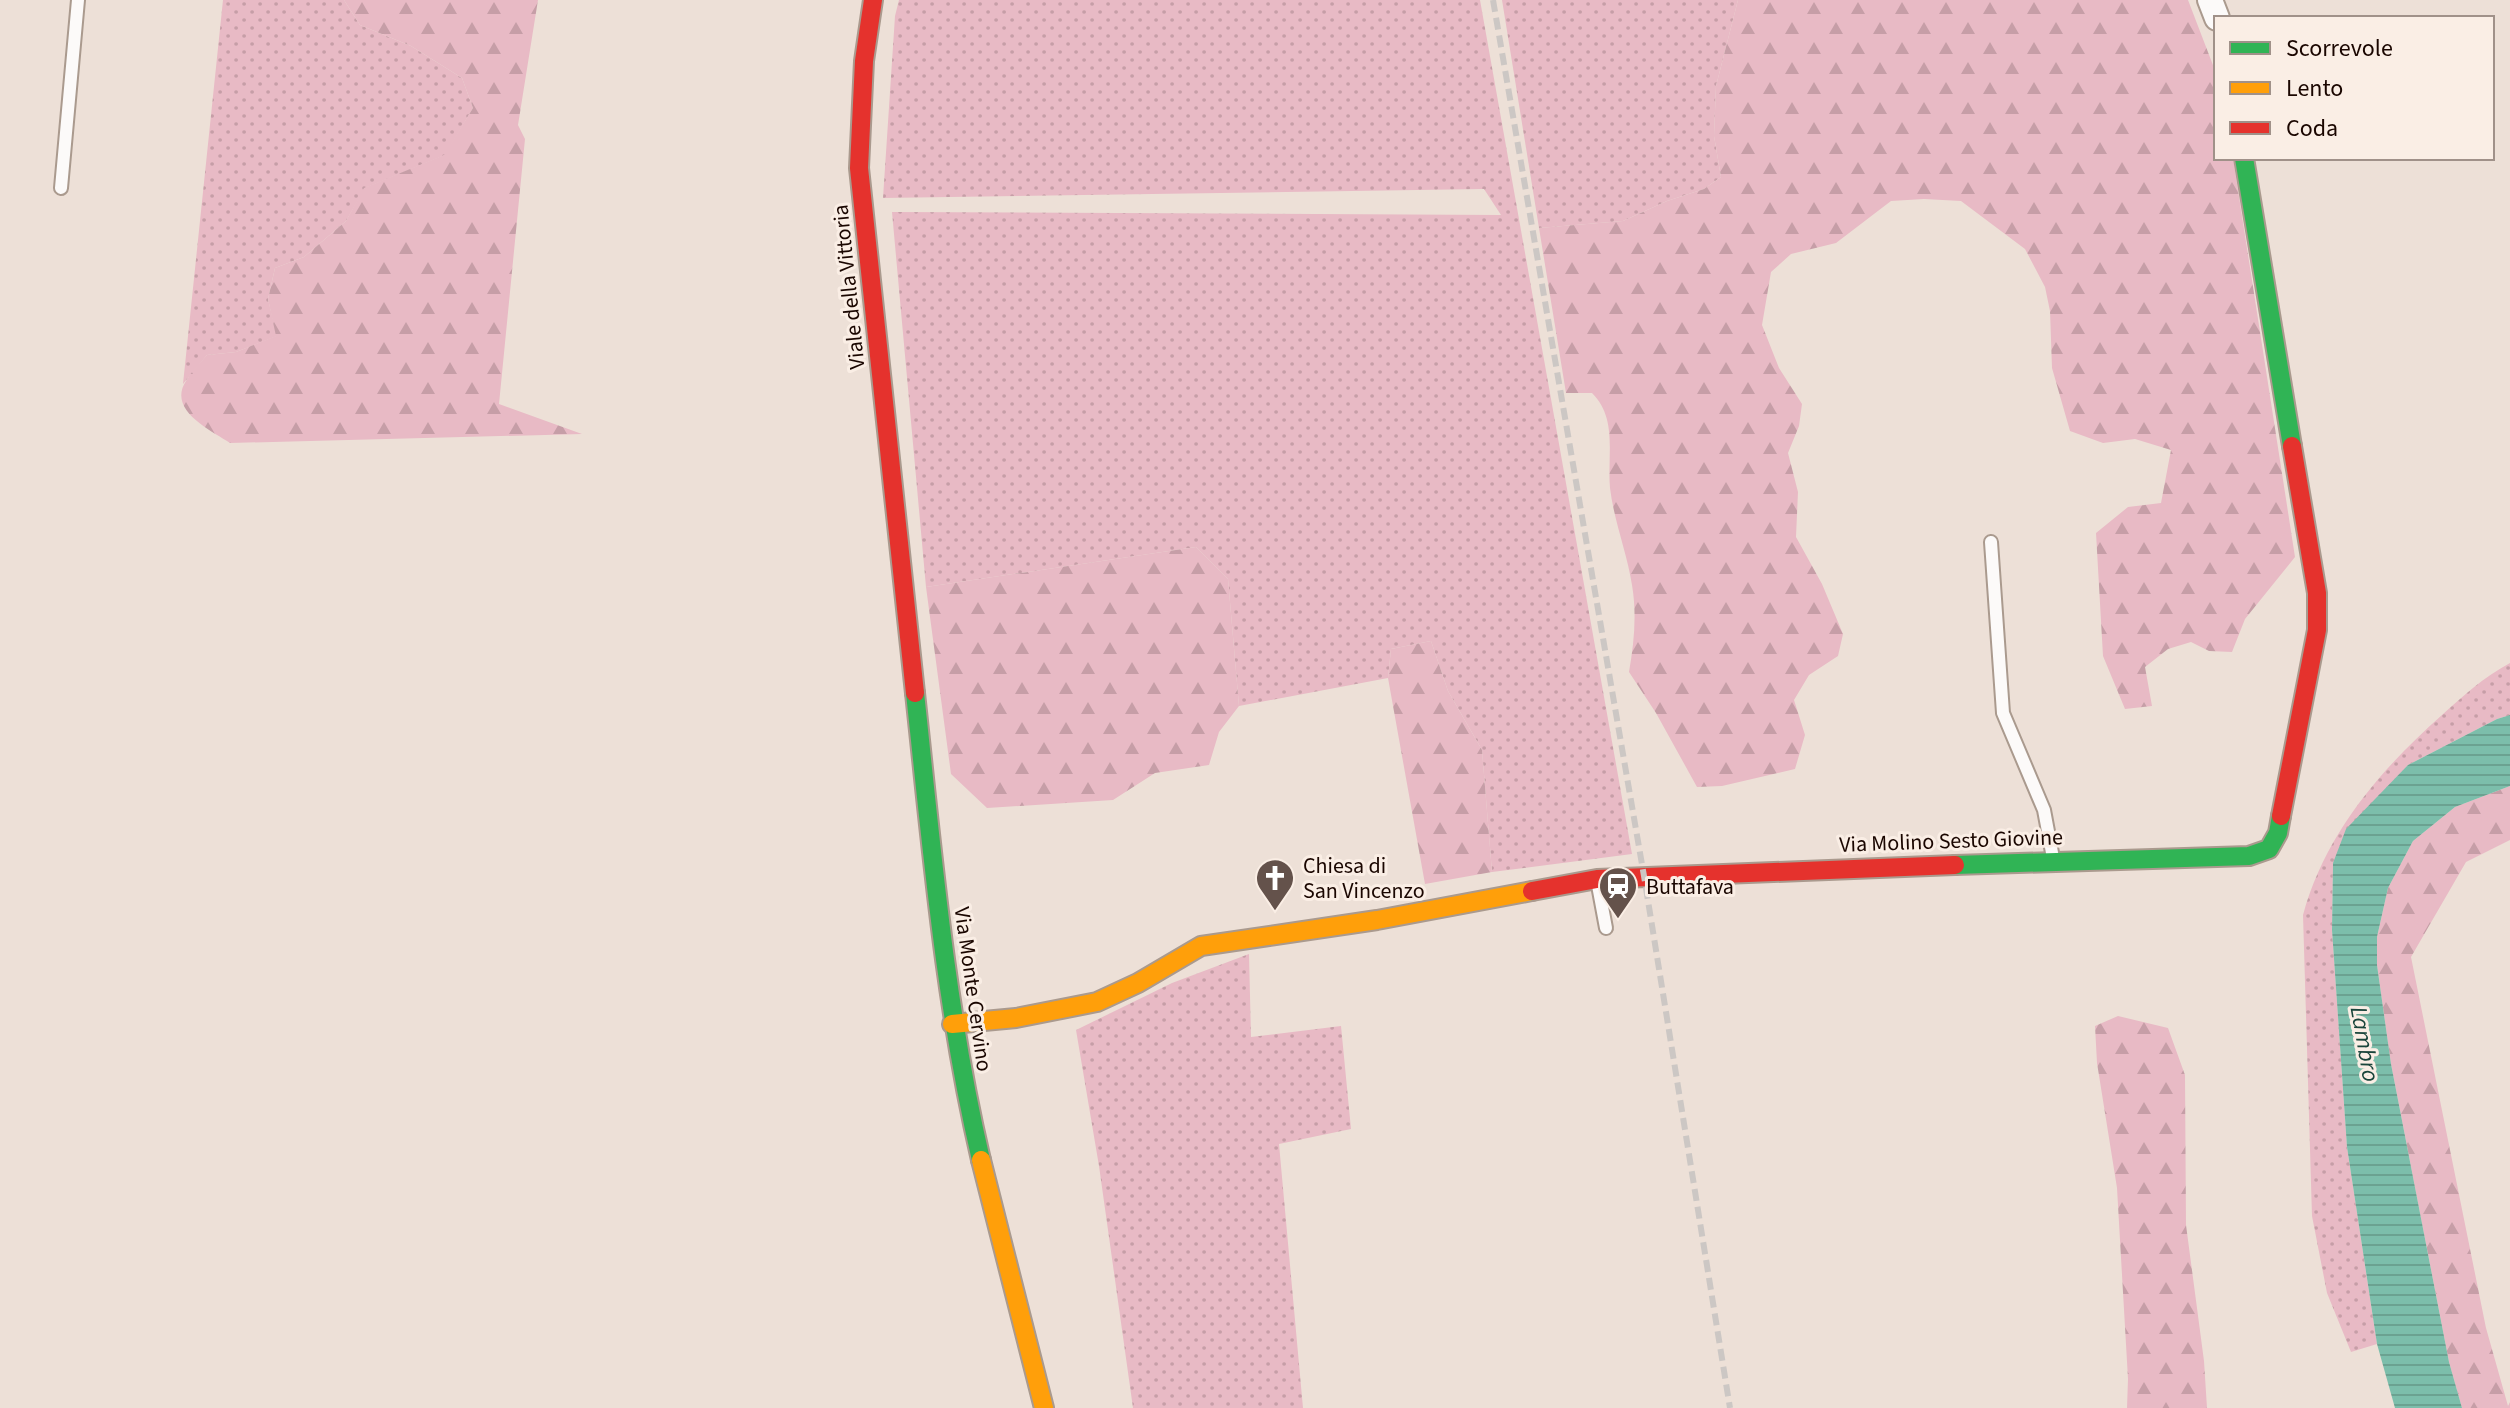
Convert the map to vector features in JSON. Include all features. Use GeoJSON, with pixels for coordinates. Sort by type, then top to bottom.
{"type":"FeatureCollection","features":[{"type":"Feature","properties":{"kind":"street","name":"Viale della Vittoria"},"geometry":{"type":"LineString","coordinates":[[873,0],[864,61],[859,168],[902,569]]}},
{"type":"Feature","properties":{"kind":"street","name":"Via Molino Sesto Giovine"},"geometry":{"type":"LineString","coordinates":[[952,1024],[1016,1018],[1097,1002],[1138,983],[1201,946],[1377,920],[1597,879],[2262,854],[2275,842],[2317,630],[2317,593],[2244,160]]}},
{"type":"Feature","properties":{"kind":"street","name":"Via Monte Cervino"},"geometry":{"type":"LineString","coordinates":[[902,569],[952,1024],[968,1108],[1044,1408]]}},
{"type":"Feature","properties":{"kind":"lane"},"geometry":{"type":"LineString","coordinates":[[61,188],[78,0]]}},
{"type":"Feature","properties":{"kind":"lane"},"geometry":{"type":"LineString","coordinates":[[1991,542],[2003,713],[2044,810],[2054,861]]}},
{"type":"Feature","properties":{"kind":"lane"},"geometry":{"type":"LineString","coordinates":[[1597,879],[1606,928]]}},
{"type":"Feature","properties":{"kind":"green space"},"geometry":{"type":"Polygon","coordinates":[[[223,0],[344,0],[360,25],[411,46],[462,78],[473,108],[445,155],[365,188],[346,221],[304,257],[275,268],[268,299],[277,336],[236,352],[207,355],[183,384],[223,0]]]}},
{"type":"Feature","properties":{"kind":"green space"},"geometry":{"type":"Polygon","coordinates":[[[344,0],[538,0],[518,125],[525,139],[499,404],[582,434],[230,443],[202,425],[186,410],[182,391],[188,378],[207,355],[236,352],[276,336],[268,299],[275,268],[304,257],[346,221],[364,188],[444,155],[473,108],[462,78],[411,46],[360,25],[344,0]]]}},
{"type":"Feature","properties":{"kind":"green space"},"geometry":{"type":"Polygon","coordinates":[[[899,0],[1480,0],[1632,854],[1492,872],[1482,750],[1448,691],[1431,641],[1391,649],[1388,678],[1239,706],[1228,579],[1196,547],[926,587],[892,212],[1501,215],[1484,189],[883,198],[895,16],[899,0]]]}},
{"type":"Feature","properties":{"kind":"green space"},"geometry":{"type":"Polygon","coordinates":[[[1502,0],[1738,0],[1716,86],[1714,136],[1721,177],[1704,189],[1667,201],[1623,221],[1539,228],[1502,0]]]}},
{"type":"Feature","properties":{"kind":"green space"},"geometry":{"type":"Polygon","coordinates":[[[1738,0],[2188,0],[2214,68],[2214,160],[2233,160],[2295,557],[2245,619],[2232,652],[2209,651],[2191,642],[2168,649],[2145,667],[2152,706],[2125,709],[2103,656],[2096,533],[2128,507],[2161,503],[2171,450],[2135,439],[2103,443],[2070,431],[2052,368],[2050,311],[2045,287],[2025,249],[1961,201],[1891,201],[1836,243],[1791,254],[1771,272],[1762,325],[1779,368],[1802,404],[1799,426],[1788,453],[1798,492],[1796,537],[1822,584],[1843,634],[1838,656],[1809,675],[1794,700],[1805,735],[1795,769],[1722,786],[1697,787],[1629,672],[1634,596],[1610,488],[1608,426],[1600,403],[1592,393],[1566,393],[1539,228],[1623,221],[1667,201],[1704,189],[1721,177],[1714,136],[1716,86],[1738,0]]]}},
{"type":"Feature","properties":{"kind":"green space"},"geometry":{"type":"Polygon","coordinates":[[[1196,547],[1228,579],[1239,706],[1219,732],[1209,765],[1155,773],[1113,800],[987,808],[951,774],[926,587],[1196,547]]]}},
{"type":"Feature","properties":{"kind":"green space"},"geometry":{"type":"Polygon","coordinates":[[[1431,641],[1448,691],[1482,750],[1492,872],[1425,884],[1388,678],[1391,649],[1431,641]]]}},
{"type":"Feature","properties":{"kind":"green space"},"geometry":{"type":"Polygon","coordinates":[[[2510,663],[2510,715],[2408,765],[2333,863],[2332,930],[2347,1147],[2377,1344],[2351,1352],[2327,1293],[2312,1216],[2303,915],[2325,857],[2377,781],[2458,700],[2510,663]]]}},
{"type":"Feature","properties":{"kind":"green space"},"geometry":{"type":"Polygon","coordinates":[[[2510,786],[2510,840],[2466,862],[2411,957],[2486,1328],[2508,1406],[2510,1402],[2510,1408],[2462,1408],[2449,1362],[2391,1064],[2377,965],[2377,937],[2388,888],[2413,841],[2455,807],[2510,786]]]}},
{"type":"Feature","properties":{"kind":"green space"},"geometry":{"type":"Polygon","coordinates":[[[1249,954],[1251,1037],[1341,1026],[1351,1129],[1279,1144],[1303,1408],[1133,1408],[1099,1166],[1076,1030],[1172,983],[1249,954]]]}},
{"type":"Feature","properties":{"kind":"green space"},"geometry":{"type":"Polygon","coordinates":[[[2118,1016],[2168,1028],[2185,1075],[2186,1225],[2207,1408],[2127,1408],[2117,1188],[2097,1063],[2095,1026],[2118,1016]]]}},
{"type":"Feature","properties":{"kind":"water","name":"Lambro"},"geometry":{"type":"Polygon","coordinates":[[[2510,715],[2510,786],[2455,807],[2413,841],[2388,888],[2377,937],[2377,965],[2391,1064],[2449,1362],[2462,1408],[2395,1408],[2377,1344],[2347,1147],[2332,930],[2333,863],[2346,829],[2408,765],[2510,715]]]}},
{"type":"Feature","properties":{"kind":"railway"},"geometry":{"type":"LineString","coordinates":[[1493,0],[1644,876],[1730,1408]]}},
{"type":"Feature","properties":{"kind":"traffic: fast"},"geometry":{"type":"LineString","coordinates":[[2244,160],[2292,446]]}},
{"type":"Feature","properties":{"kind":"traffic: fast"},"geometry":{"type":"LineString","coordinates":[[915,693],[949,986],[981,1160]]}},
{"type":"Feature","properties":{"kind":"traffic: fast"},"geometry":{"type":"LineString","coordinates":[[1955,865],[2249,856],[2269,849],[2278,833],[2281,816]]}},
{"type":"Feature","properties":{"kind":"traffic: slow"},"geometry":{"type":"LineString","coordinates":[[952,1024],[1016,1018],[1097,1002],[1138,983],[1201,946],[1377,920],[1532,891]]}},
{"type":"Feature","properties":{"kind":"traffic: slow"},"geometry":{"type":"LineString","coordinates":[[981,1160],[1044,1408]]}},
{"type":"Feature","properties":{"kind":"traffic: jam"},"geometry":{"type":"LineString","coordinates":[[873,0],[864,61],[859,168],[915,693]]}},
{"type":"Feature","properties":{"kind":"traffic: jam"},"geometry":{"type":"LineString","coordinates":[[2281,816],[2317,630],[2317,593],[2292,446]]}},
{"type":"Feature","properties":{"kind":"traffic: jam"},"geometry":{"type":"LineString","coordinates":[[1532,891],[1597,879],[1955,865]]}},
{"type":"Feature","properties":{"kind":"place","name":"Chiesa di San Vincenzo"},"geometry":{"type":"Point","coordinates":[1275,912]}},
{"type":"Feature","properties":{"kind":"place","name":"Buttafava"},"geometry":{"type":"Point","coordinates":[1618,920]}}]}
